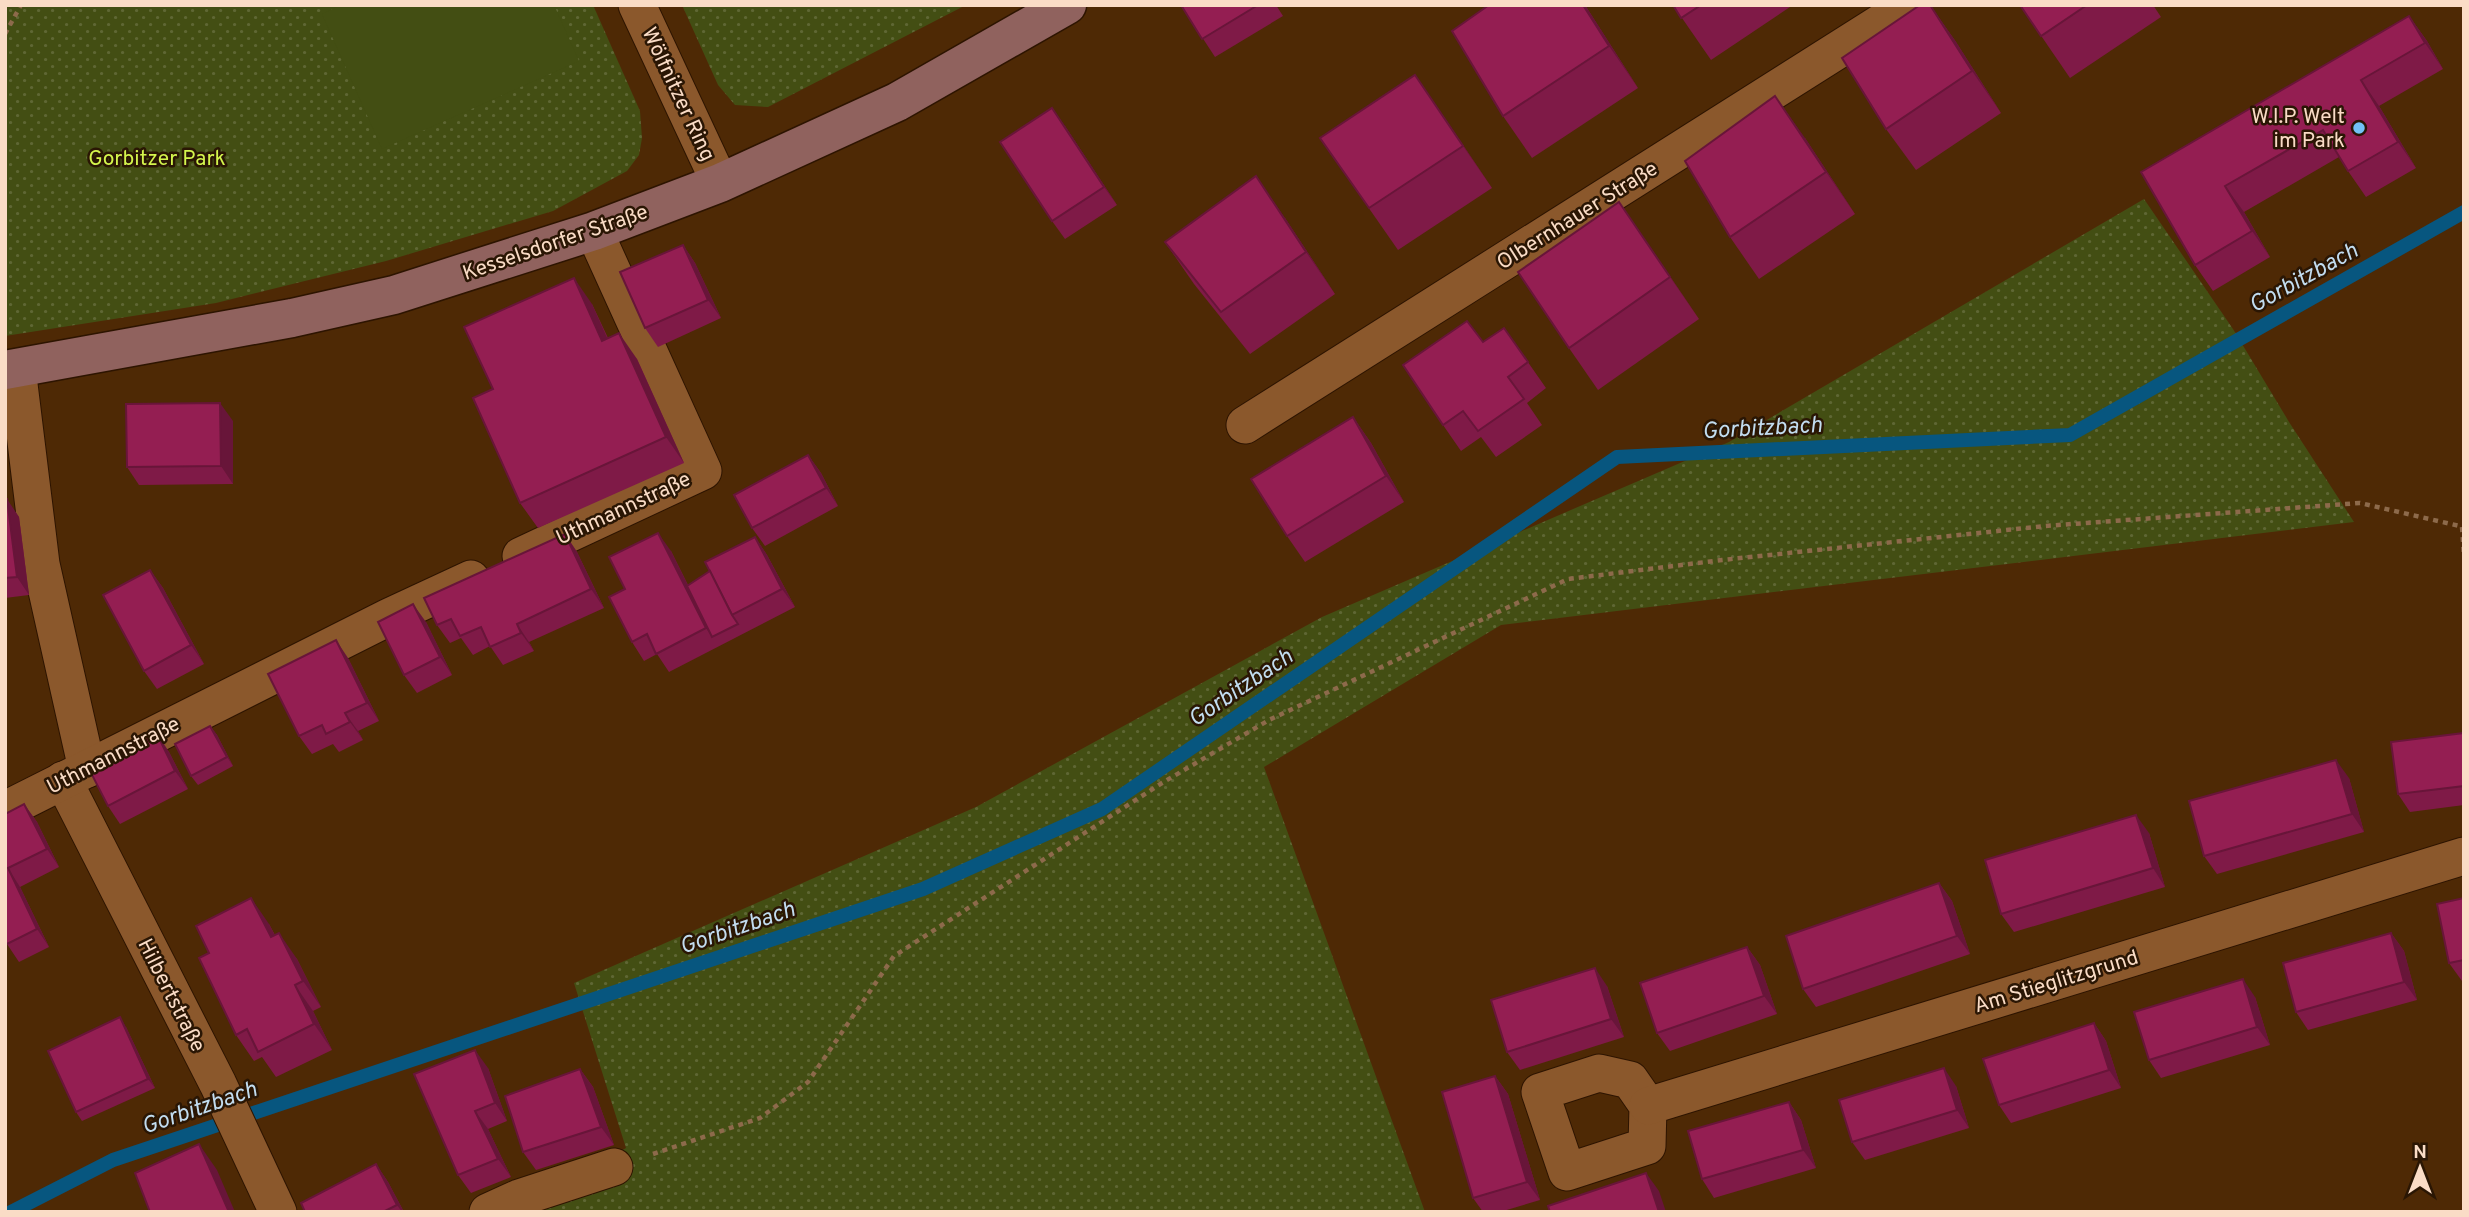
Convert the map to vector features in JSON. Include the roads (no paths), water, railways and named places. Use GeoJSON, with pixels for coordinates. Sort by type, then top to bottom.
{"type":"FeatureCollection","features":[{"type":"Feature","properties":{"kind":"main road","name":"Kesselsdorfer Straße"},"geometry":{"type":"LineString","coordinates":[[11,369],[292,318],[394,295],[594,231],[720,183],[897,102],[1067,5]]}},
{"type":"Feature","properties":{"kind":"street","name":"Wölfnitzer Ring"},"geometry":{"type":"LineString","coordinates":[[637,5],[720,183]]}},
{"type":"Feature","properties":{"kind":"street","name":"Olbernhauer Straße"},"geometry":{"type":"LineString","coordinates":[[1245,425],[1909,5]]}},
{"type":"Feature","properties":{"kind":"street","name":"Uthmannstraße"},"geometry":{"type":"LineString","coordinates":[[5,810],[389,617],[703,471],[594,231]]}},
{"type":"Feature","properties":{"kind":"street","name":"Hilbertstraße"},"geometry":{"type":"LineString","coordinates":[[11,369],[74,774],[278,1212]]}},
{"type":"Feature","properties":{"kind":"street","name":"Am Stieglitzgrund"},"geometry":{"type":"LineString","coordinates":[[1648,1106],[2464,856]]}},
{"type":"Feature","properties":{"kind":"street"},"geometry":{"type":"LineString","coordinates":[[488,1212],[519,1198],[614,1167]]}},
{"type":"Feature","properties":{"kind":"waterway","name":"Gorbitzbach"},"geometry":{"type":"LineString","coordinates":[[11,1212],[113,1160],[923,889],[1102,809],[1617,457],[2070,435],[2464,212]]}},
{"type":"Feature","properties":{"kind":"place","name":"W.I.P. Welt im Park"},"geometry":{"type":"Point","coordinates":[2359,128]}},
{"type":"Feature","properties":{"kind":"park label","name":"Gorbitzer Park"},"geometry":{"type":"Point","coordinates":[157,158]}}]}
